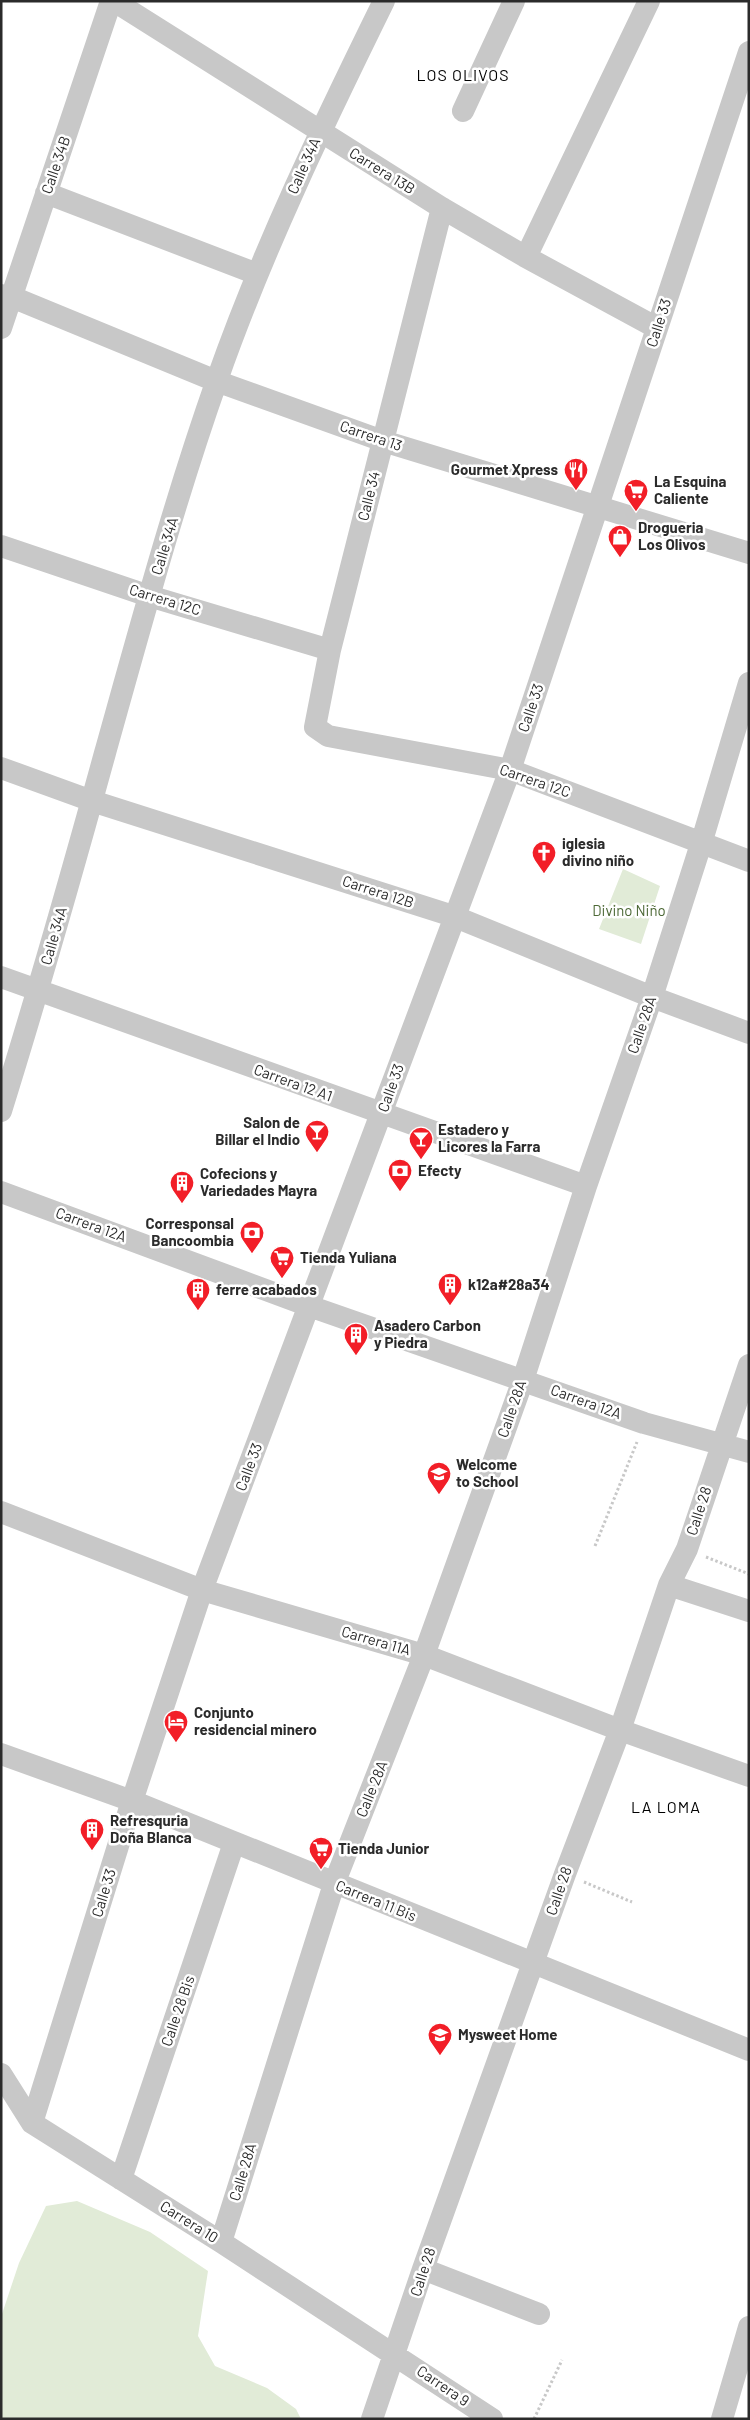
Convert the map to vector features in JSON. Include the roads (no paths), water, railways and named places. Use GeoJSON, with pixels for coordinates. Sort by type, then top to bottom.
{"type":"FeatureCollection","features":[{"type":"Feature","properties":{"kind":"street","name":"Carrera 13B"},"geometry":{"type":"LineString","coordinates":[[112,1],[442,208],[526,257],[657,328]]}},
{"type":"Feature","properties":{"kind":"street","name":"Calle 34B"},"geometry":{"type":"LineString","coordinates":[[1,328],[7,296],[46,193],[112,1]]}},
{"type":"Feature","properties":{"kind":"street","name":"Calle 34A"},"geometry":{"type":"LineString","coordinates":[[1,1111],[38,991],[149,596],[216,381],[257,274],[320,132],[384,1]]}},
{"type":"Feature","properties":{"kind":"street"},"geometry":{"type":"LineString","coordinates":[[463,111],[514,1]]}},
{"type":"Feature","properties":{"kind":"street"},"geometry":{"type":"LineString","coordinates":[[526,257],[649,1]]}},
{"type":"Feature","properties":{"kind":"street","name":"Calle 33"},"geometry":{"type":"LineString","coordinates":[[32,2123],[132,1801],[202,1590],[382,1114],[453,916],[510,770],[749,52]]}},
{"type":"Feature","properties":{"kind":"street"},"geometry":{"type":"LineString","coordinates":[[46,193],[257,274]]}},
{"type":"Feature","properties":{"kind":"street","name":"Calle 34"},"geometry":{"type":"LineString","coordinates":[[316,727],[330,650],[442,208]]}},
{"type":"Feature","properties":{"kind":"street","name":"Carrera 13"},"geometry":{"type":"LineString","coordinates":[[7,296],[216,381],[383,441],[749,553]]}},
{"type":"Feature","properties":{"kind":"street","name":"Carrera 12C"},"geometry":{"type":"LineString","coordinates":[[1,546],[149,596],[330,650]]}},
{"type":"Feature","properties":{"kind":"street","name":"Calle 28A"},"geometry":{"type":"LineString","coordinates":[[221,2242],[334,1884],[424,1655],[523,1380],[586,1186],[652,997],[701,844],[749,683]]}},
{"type":"Feature","properties":{"kind":"street","name":"Carrera 12C"},"geometry":{"type":"LineString","coordinates":[[316,727],[328,736],[510,770],[749,861]]}},
{"type":"Feature","properties":{"kind":"street","name":"Carrera 12B"},"geometry":{"type":"LineString","coordinates":[[1,768],[92,801],[453,916],[652,997],[749,1033]]}},
{"type":"Feature","properties":{"kind":"street","name":"Carrera 12 A1"},"geometry":{"type":"LineString","coordinates":[[1,977],[586,1186]]}},
{"type":"Feature","properties":{"kind":"street","name":"Carrera 12A"},"geometry":{"type":"LineString","coordinates":[[1,1192],[309,1306],[644,1423],[749,1452]]}},
{"type":"Feature","properties":{"kind":"street","name":"Calle 28"},"geometry":{"type":"LineString","coordinates":[[372,2419],[423,2269],[565,1874],[620,1730],[669,1585],[687,1549],[721,1443],[749,1365]]}},
{"type":"Feature","properties":{"kind":"street","name":"Carrera 11A"},"geometry":{"type":"LineString","coordinates":[[1,1512],[202,1590],[424,1655],[620,1730],[749,1776]]}},
{"type":"Feature","properties":{"kind":"street"},"geometry":{"type":"LineString","coordinates":[[669,1585],[749,1611]]}},
{"type":"Feature","properties":{"kind":"street","name":"Carrera 11 Bis"},"geometry":{"type":"LineString","coordinates":[[1,1754],[132,1801],[749,2050]]}},
{"type":"Feature","properties":{"kind":"street","name":"Calle 28 Bis"},"geometry":{"type":"LineString","coordinates":[[122,2179],[234,1843]]}},
{"type":"Feature","properties":{"kind":"street","name":"Carrera 10"},"geometry":{"type":"LineString","coordinates":[[1,2074],[32,2123],[394,2354]]}},
{"type":"Feature","properties":{"kind":"street"},"geometry":{"type":"LineString","coordinates":[[423,2269],[539,2314]]}},
{"type":"Feature","properties":{"kind":"street"},"geometry":{"type":"LineString","coordinates":[[722,2419],[749,2327]]}},
{"type":"Feature","properties":{"kind":"street","name":"Carrera 9"},"geometry":{"type":"LineString","coordinates":[[394,2354],[492,2419]]}},
{"type":"Feature","properties":{"kind":"place","name":"Gourmet Xpress"},"geometry":{"type":"Point","coordinates":[576,491]}},
{"type":"Feature","properties":{"kind":"place","name":"La Esquina Caliente"},"geometry":{"type":"Point","coordinates":[636,512]}},
{"type":"Feature","properties":{"kind":"place","name":"Drogueria Los Olivos"},"geometry":{"type":"Point","coordinates":[620,558]}},
{"type":"Feature","properties":{"kind":"place","name":"iglesia divino niño"},"geometry":{"type":"Point","coordinates":[544,874]}},
{"type":"Feature","properties":{"kind":"place","name":"Salon de Billar el Indio"},"geometry":{"type":"Point","coordinates":[317,1153]}},
{"type":"Feature","properties":{"kind":"place","name":"Estadero y Licores la Farra"},"geometry":{"type":"Point","coordinates":[421,1160]}},
{"type":"Feature","properties":{"kind":"place","name":"Efecty"},"geometry":{"type":"Point","coordinates":[400,1192]}},
{"type":"Feature","properties":{"kind":"place","name":"Cofecions y Variedades Mayra"},"geometry":{"type":"Point","coordinates":[182,1204]}},
{"type":"Feature","properties":{"kind":"place","name":"Corresponsal Bancoombia"},"geometry":{"type":"Point","coordinates":[252,1254]}},
{"type":"Feature","properties":{"kind":"place","name":"Tienda Yuliana"},"geometry":{"type":"Point","coordinates":[282,1279]}},
{"type":"Feature","properties":{"kind":"place","name":"k12a#28a34"},"geometry":{"type":"Point","coordinates":[450,1306]}},
{"type":"Feature","properties":{"kind":"place","name":"ferre acabados"},"geometry":{"type":"Point","coordinates":[198,1311]}},
{"type":"Feature","properties":{"kind":"place","name":"Asadero Carbon y Piedra"},"geometry":{"type":"Point","coordinates":[356,1356]}},
{"type":"Feature","properties":{"kind":"place","name":"Welcome to School"},"geometry":{"type":"Point","coordinates":[439,1495]}},
{"type":"Feature","properties":{"kind":"place","name":"Conjunto residencial minero"},"geometry":{"type":"Point","coordinates":[176,1743]}},
{"type":"Feature","properties":{"kind":"place","name":"Refresquria Doña Blanca"},"geometry":{"type":"Point","coordinates":[92,1851]}},
{"type":"Feature","properties":{"kind":"place","name":"Tienda Junior"},"geometry":{"type":"Point","coordinates":[321,1870]}},
{"type":"Feature","properties":{"kind":"place","name":"Mysweet Home"},"geometry":{"type":"Point","coordinates":[440,2056]}},
{"type":"Feature","properties":{"kind":"district","name":"LOS OLIVOS"},"geometry":{"type":"Point","coordinates":[463,75]}},
{"type":"Feature","properties":{"kind":"district","name":"LA LOMA"},"geometry":{"type":"Point","coordinates":[666,1807]}},
{"type":"Feature","properties":{"kind":"park label","name":"Divino Niño"},"geometry":{"type":"Point","coordinates":[629,911]}}]}
